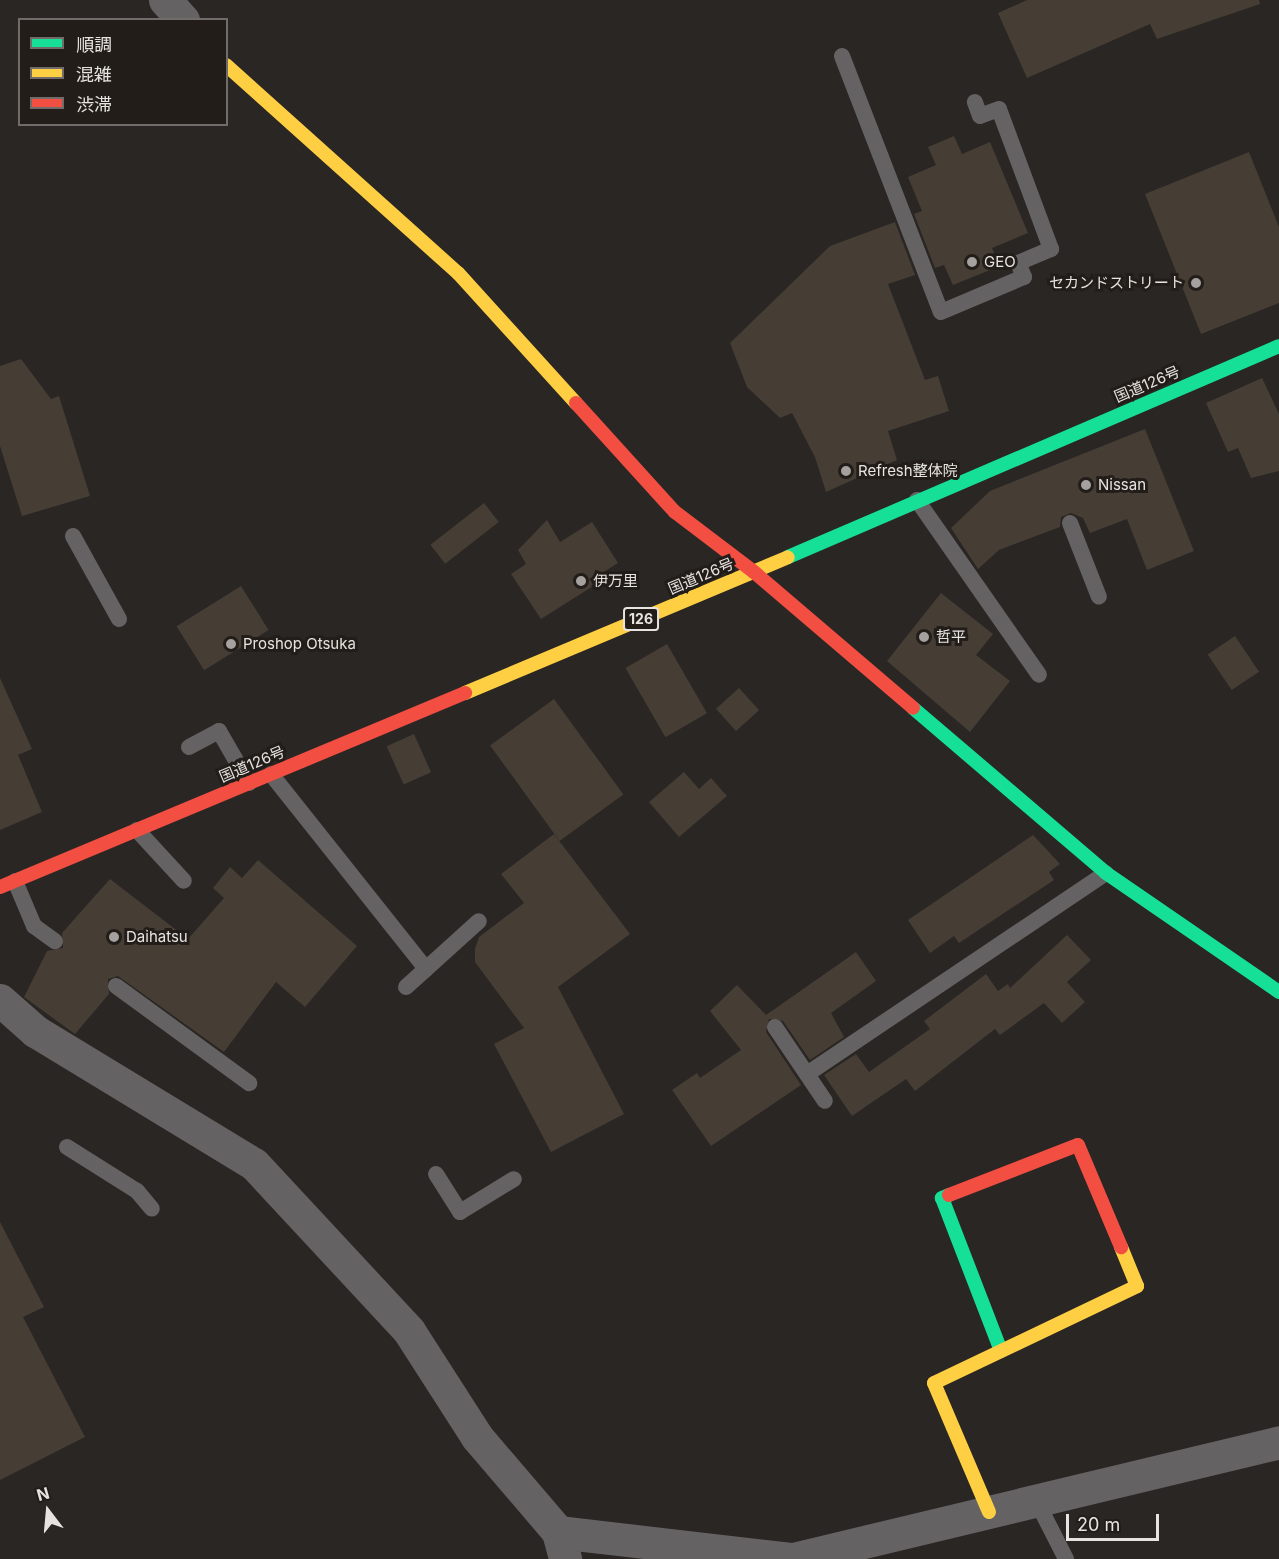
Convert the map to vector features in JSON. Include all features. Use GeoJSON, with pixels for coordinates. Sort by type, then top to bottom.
{"type":"FeatureCollection","features":[{"type":"Feature","properties":{"kind":"main road"},"geometry":{"type":"LineString","coordinates":[[228,67],[458,273],[675,512],[754,572],[1106,873],[1279,992]]}},
{"type":"Feature","properties":{"kind":"main road","name":"国道126号"},"geometry":{"type":"LineString","coordinates":[[7,884],[754,572],[1279,346]]}},
{"type":"Feature","properties":{"kind":"main road"},"geometry":{"type":"LineString","coordinates":[[989,1512],[934,1383],[1001,1351],[1137,1286],[1078,1145],[942,1198],[1001,1351]]}},
{"type":"Feature","properties":{"kind":"street"},"geometry":{"type":"LineString","coordinates":[[165,0],[181,18]]}},
{"type":"Feature","properties":{"kind":"street"},"geometry":{"type":"LineString","coordinates":[[0,1000],[35,1031],[254,1164],[409,1331],[477,1437],[562,1546],[791,1559],[1279,1442]]}},
{"type":"Feature","properties":{"kind":"lane"},"geometry":{"type":"LineString","coordinates":[[842,56],[941,312],[1024,277],[1018,262],[1050,249],[999,109],[980,116],[975,102]]}},
{"type":"Feature","properties":{"kind":"lane"},"geometry":{"type":"LineString","coordinates":[[1040,447],[1048,467]]}},
{"type":"Feature","properties":{"kind":"lane"},"geometry":{"type":"LineString","coordinates":[[917,500],[1040,675]]}},
{"type":"Feature","properties":{"kind":"lane"},"geometry":{"type":"LineString","coordinates":[[1070,524],[1099,597]]}},
{"type":"Feature","properties":{"kind":"lane"},"geometry":{"type":"LineString","coordinates":[[73,536],[119,619]]}},
{"type":"Feature","properties":{"kind":"lane"},"geometry":{"type":"LineString","coordinates":[[189,747],[219,731],[249,783]]}},
{"type":"Feature","properties":{"kind":"lane"},"geometry":{"type":"LineString","coordinates":[[271,774],[426,969]]}},
{"type":"Feature","properties":{"kind":"lane"},"geometry":{"type":"LineString","coordinates":[[137,830],[184,881]]}},
{"type":"Feature","properties":{"kind":"lane"},"geometry":{"type":"LineString","coordinates":[[807,1074],[1106,873]]}},
{"type":"Feature","properties":{"kind":"lane"},"geometry":{"type":"LineString","coordinates":[[7,884],[34,926],[55,941]]}},
{"type":"Feature","properties":{"kind":"lane"},"geometry":{"type":"LineString","coordinates":[[406,987],[479,921]]}},
{"type":"Feature","properties":{"kind":"lane"},"geometry":{"type":"LineString","coordinates":[[116,986],[249,1083]]}},
{"type":"Feature","properties":{"kind":"lane"},"geometry":{"type":"LineString","coordinates":[[775,1027],[825,1101]]}},
{"type":"Feature","properties":{"kind":"lane"},"geometry":{"type":"LineString","coordinates":[[67,1147],[137,1191],[152,1209]]}},
{"type":"Feature","properties":{"kind":"lane"},"geometry":{"type":"LineString","coordinates":[[436,1174],[459,1212],[514,1179]]}},
{"type":"Feature","properties":{"kind":"lane"},"geometry":{"type":"LineString","coordinates":[[1036,1500],[1066,1559]]}},
{"type":"Feature","properties":{"kind":"building"},"geometry":{"type":"Polygon","coordinates":[[[1027,0],[1259,0],[1260,4],[1157,39],[1150,24],[1027,78],[998,13],[1027,0]]]}},
{"type":"Feature","properties":{"kind":"building"},"geometry":{"type":"Polygon","coordinates":[[[954,136],[962,154],[990,142],[1028,233],[992,248],[1000,266],[953,285],[944,265],[935,268],[914,214],[922,211],[908,177],[936,165],[928,147],[954,136]]]}},
{"type":"Feature","properties":{"kind":"building"},"geometry":{"type":"Polygon","coordinates":[[[1249,152],[1279,227],[1279,303],[1201,334],[1145,194],[1249,152]]]}},
{"type":"Feature","properties":{"kind":"building"},"geometry":{"type":"Polygon","coordinates":[[[895,222],[915,275],[888,284],[925,380],[938,376],[949,411],[888,431],[897,460],[826,492],[815,457],[792,413],[780,418],[747,387],[730,343],[830,246],[895,222]]]}},
{"type":"Feature","properties":{"kind":"building"},"geometry":{"type":"Polygon","coordinates":[[[21,359],[51,399],[59,396],[90,496],[22,516],[0,446],[0,366],[21,359]]]}},
{"type":"Feature","properties":{"kind":"building"},"geometry":{"type":"Polygon","coordinates":[[[1262,378],[1279,414],[1279,471],[1251,478],[1238,448],[1228,452],[1206,403],[1262,378]]]}},
{"type":"Feature","properties":{"kind":"building"},"geometry":{"type":"Polygon","coordinates":[[[1145,429],[1194,551],[1147,570],[1127,519],[1090,533],[1083,518],[1071,513],[1061,517],[1060,527],[999,550],[978,569],[951,528],[990,491],[1145,429]]]}},
{"type":"Feature","properties":{"kind":"building"},"geometry":{"type":"Polygon","coordinates":[[[484,503],[499,522],[445,564],[430,545],[484,503]]]}},
{"type":"Feature","properties":{"kind":"building"},"geometry":{"type":"Polygon","coordinates":[[[547,520],[560,542],[592,522],[618,563],[594,578],[598,583],[541,619],[511,574],[526,564],[518,550],[547,520]]]}},
{"type":"Feature","properties":{"kind":"building"},"geometry":{"type":"Polygon","coordinates":[[[241,586],[269,630],[204,670],[177,626],[241,586]]]}},
{"type":"Feature","properties":{"kind":"building"},"geometry":{"type":"Polygon","coordinates":[[[941,593],[993,634],[976,655],[1010,681],[970,732],[887,661],[941,593]]]}},
{"type":"Feature","properties":{"kind":"building"},"geometry":{"type":"Polygon","coordinates":[[[1235,636],[1259,672],[1232,690],[1208,654],[1235,636]]]}},
{"type":"Feature","properties":{"kind":"building"},"geometry":{"type":"Polygon","coordinates":[[[667,644],[707,713],[665,737],[625,668],[667,644]]]}},
{"type":"Feature","properties":{"kind":"building"},"geometry":{"type":"Polygon","coordinates":[[[0,678],[32,749],[18,755],[42,812],[0,830],[0,678]]]}},
{"type":"Feature","properties":{"kind":"building"},"geometry":{"type":"Polygon","coordinates":[[[739,688],[759,710],[736,731],[716,709],[739,688]]]}},
{"type":"Feature","properties":{"kind":"building"},"geometry":{"type":"Polygon","coordinates":[[[554,699],[623,794],[559,841],[490,745],[554,699]]]}},
{"type":"Feature","properties":{"kind":"building"},"geometry":{"type":"Polygon","coordinates":[[[414,734],[431,772],[404,785],[387,746],[414,734]]]}},
{"type":"Feature","properties":{"kind":"building"},"geometry":{"type":"Polygon","coordinates":[[[684,772],[699,789],[711,778],[727,796],[679,837],[649,802],[684,772]]]}},
{"type":"Feature","properties":{"kind":"building"},"geometry":{"type":"Polygon","coordinates":[[[554,834],[630,934],[558,987],[624,1114],[551,1152],[494,1044],[524,1028],[475,962],[475,949],[479,937],[524,903],[501,874],[554,834]]]}},
{"type":"Feature","properties":{"kind":"building"},"geometry":{"type":"Polygon","coordinates":[[[1033,835],[1060,864],[1049,872],[1054,880],[959,943],[954,936],[930,953],[908,920],[1033,835]]]}},
{"type":"Feature","properties":{"kind":"building"},"geometry":{"type":"Polygon","coordinates":[[[258,860],[357,946],[305,1007],[276,982],[224,1052],[118,976],[108,979],[109,994],[75,1034],[24,997],[47,951],[63,948],[62,933],[110,879],[188,939],[224,898],[213,888],[230,867],[242,878],[258,860]]]}},
{"type":"Feature","properties":{"kind":"building"},"geometry":{"type":"Polygon","coordinates":[[[1067,935],[1091,960],[1067,982],[1085,1002],[1062,1023],[1044,1003],[1000,1035],[995,1029],[915,1091],[906,1079],[852,1116],[824,1075],[856,1054],[869,1072],[930,1029],[924,1021],[986,974],[998,991],[1008,984],[1010,988],[1067,935]]]}},
{"type":"Feature","properties":{"kind":"building"},"geometry":{"type":"Polygon","coordinates":[[[856,952],[876,981],[831,1013],[844,1037],[810,1060],[783,1021],[769,1019],[766,1032],[801,1085],[711,1146],[672,1090],[697,1073],[700,1078],[741,1050],[710,1011],[737,985],[766,1015],[856,952]]]}},
{"type":"Feature","properties":{"kind":"building"},"geometry":{"type":"Polygon","coordinates":[[[0,1222],[44,1307],[23,1317],[85,1437],[0,1480],[0,1222]]]}},
{"type":"Feature","properties":{"kind":"traffic: fast"},"geometry":{"type":"LineString","coordinates":[[788,557],[1279,346]]}},
{"type":"Feature","properties":{"kind":"traffic: fast"},"geometry":{"type":"LineString","coordinates":[[913,708],[1106,873],[1279,992]]}},
{"type":"Feature","properties":{"kind":"traffic: fast"},"geometry":{"type":"LineString","coordinates":[[949,1195],[942,1198],[1001,1351]]}},
{"type":"Feature","properties":{"kind":"traffic: slow"},"geometry":{"type":"LineString","coordinates":[[228,67],[458,273],[576,403]]}},
{"type":"Feature","properties":{"kind":"traffic: slow"},"geometry":{"type":"LineString","coordinates":[[465,693],[788,557]]}},
{"type":"Feature","properties":{"kind":"traffic: slow"},"geometry":{"type":"LineString","coordinates":[[989,1512],[934,1383],[1137,1286],[1121,1247]]}},
{"type":"Feature","properties":{"kind":"traffic: jam"},"geometry":{"type":"LineString","coordinates":[[576,403],[675,512],[754,572],[913,708]]}},
{"type":"Feature","properties":{"kind":"traffic: jam"},"geometry":{"type":"LineString","coordinates":[[0,887],[465,693]]}},
{"type":"Feature","properties":{"kind":"traffic: jam"},"geometry":{"type":"LineString","coordinates":[[949,1195],[1078,1145],[1121,1247]]}},
{"type":"Feature","properties":{"kind":"place","name":"GEO"},"geometry":{"type":"Point","coordinates":[972,262]}},
{"type":"Feature","properties":{"kind":"place","name":"セカンドストリート"},"geometry":{"type":"Point","coordinates":[1196,283]}},
{"type":"Feature","properties":{"kind":"place","name":"Refresh整体院"},"geometry":{"type":"Point","coordinates":[846,471]}},
{"type":"Feature","properties":{"kind":"place","name":"Nissan"},"geometry":{"type":"Point","coordinates":[1086,485]}},
{"type":"Feature","properties":{"kind":"place","name":"伊万里"},"geometry":{"type":"Point","coordinates":[581,581]}},
{"type":"Feature","properties":{"kind":"place","name":"哲平"},"geometry":{"type":"Point","coordinates":[924,637]}},
{"type":"Feature","properties":{"kind":"place","name":"Proshop Otsuka"},"geometry":{"type":"Point","coordinates":[231,644]}},
{"type":"Feature","properties":{"kind":"place","name":"Daihatsu"},"geometry":{"type":"Point","coordinates":[114,937]}}]}
